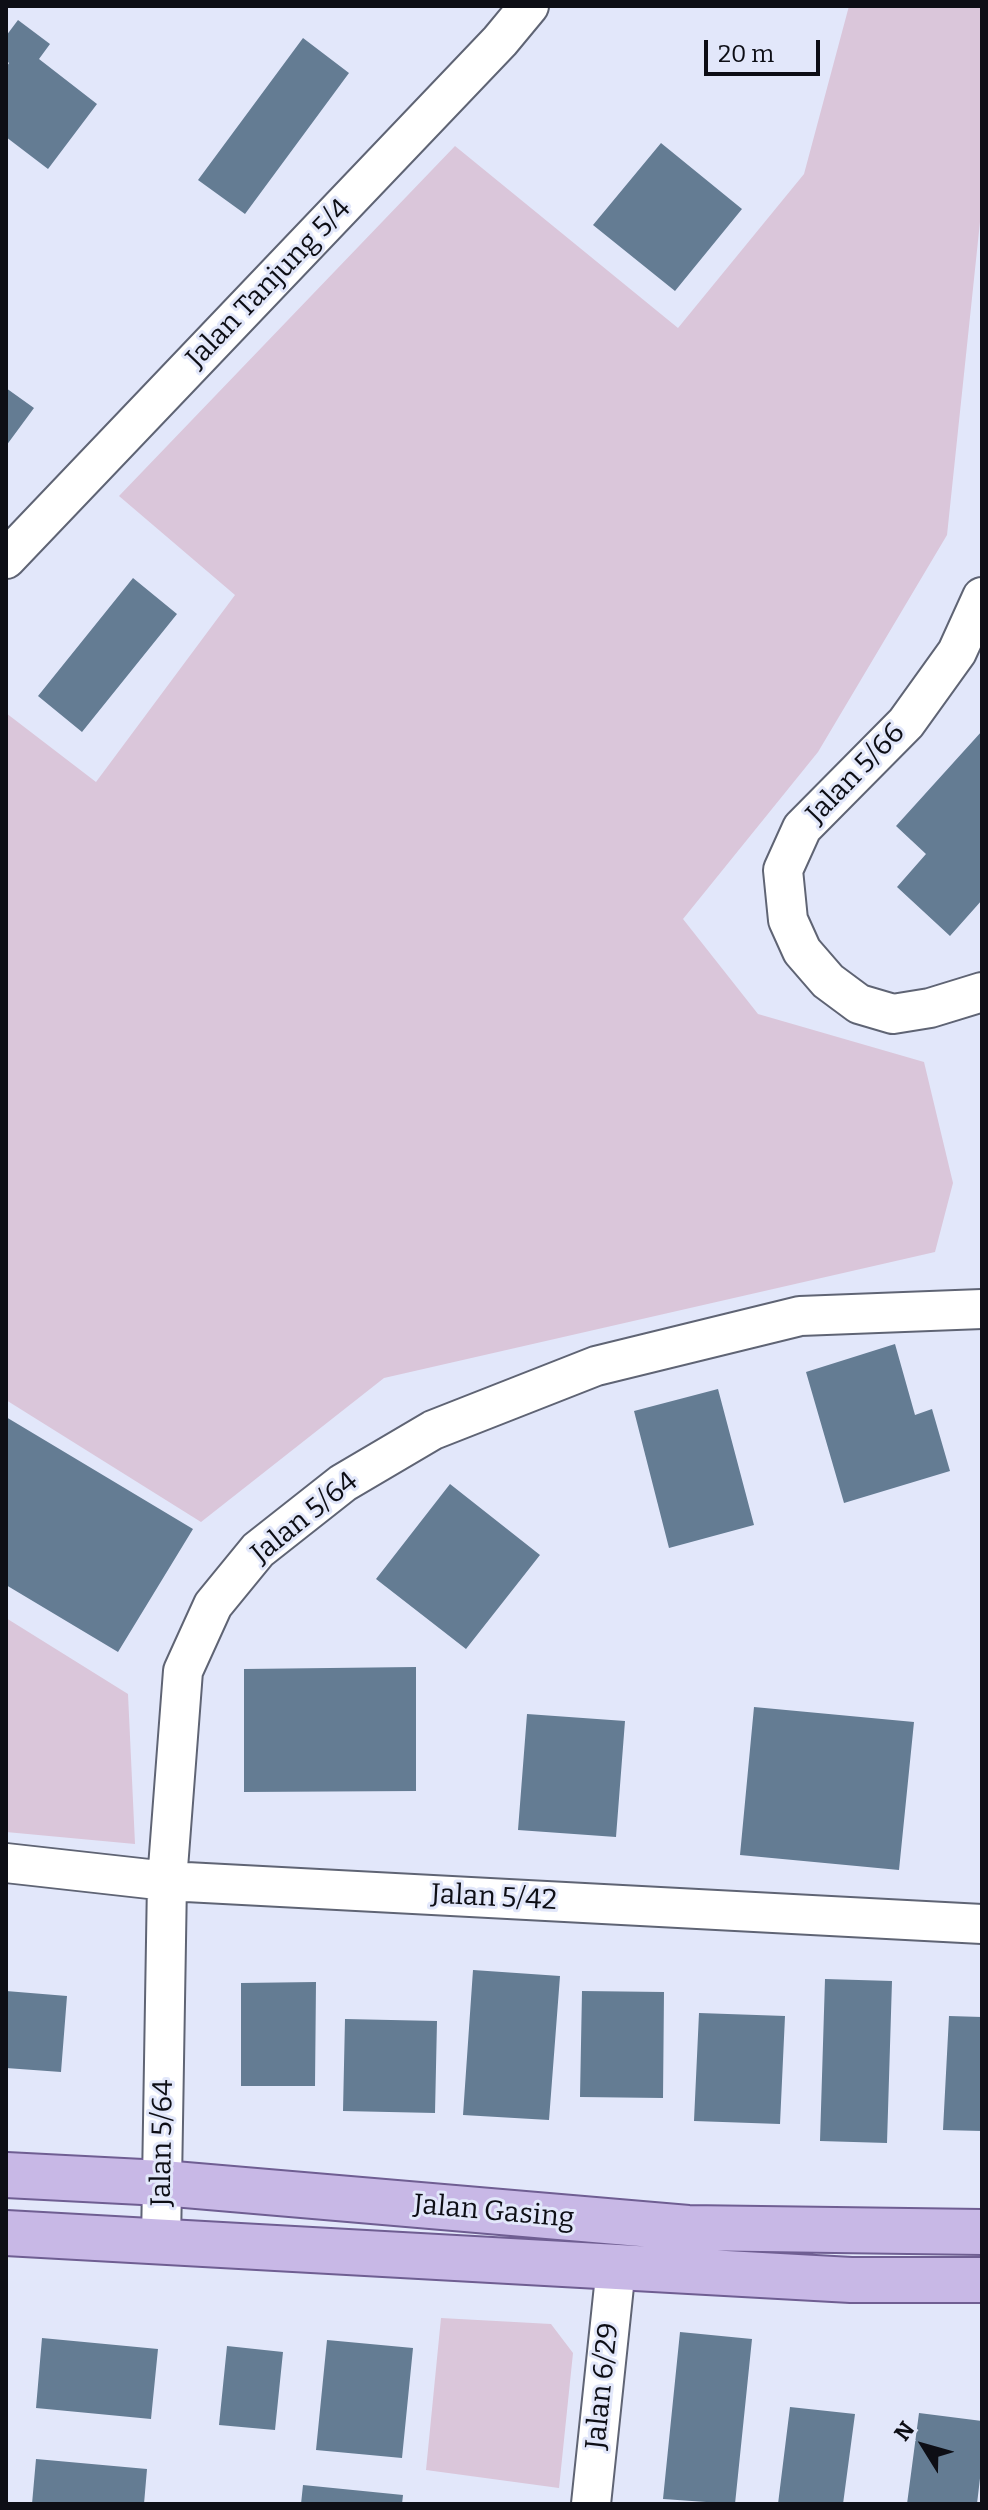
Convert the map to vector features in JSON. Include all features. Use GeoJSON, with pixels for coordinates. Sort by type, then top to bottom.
{"type":"FeatureCollection","features":[{"type":"Feature","properties":{"kind":"main road","name":"Jalan Gasing"},"geometry":{"type":"LineString","coordinates":[[6,2175],[162,2183],[688,2228],[982,2232]]}},
{"type":"Feature","properties":{"kind":"main road","name":"Jalan Gasing"},"geometry":{"type":"LineString","coordinates":[[6,2233],[851,2280],[982,2280]]}},
{"type":"Feature","properties":{"kind":"street","name":"Jalan Tanjung 5/4"},"geometry":{"type":"LineString","coordinates":[[6,559],[500,41],[529,6]]}},
{"type":"Feature","properties":{"kind":"street","name":"Jalan 5/66"},"geometry":{"type":"LineString","coordinates":[[982,597],[957,652],[906,723],[802,828],[783,870],[788,920],[802,951],[828,981],[859,1004],[893,1014],[930,1008],[982,992]]}},
{"type":"Feature","properties":{"kind":"street","name":"Jalan 5/64"},"geometry":{"type":"LineString","coordinates":[[161,2243],[167,1881],[183,1671],[213,1605],[258,1550],[343,1483],[433,1430],[596,1366],[800,1316],[982,1309]]}},
{"type":"Feature","properties":{"kind":"street","name":"Jalan 5/42"},"geometry":{"type":"LineString","coordinates":[[6,1863],[167,1881],[982,1924]]}},
{"type":"Feature","properties":{"kind":"street","name":"Jalan 6/29"},"geometry":{"type":"LineString","coordinates":[[591,2504],[616,2267]]}},
{"type":"Feature","properties":{"kind":"shaded area"},"geometry":{"type":"Polygon","coordinates":[[[849,6],[982,6],[982,203],[947,535],[818,752],[683,919],[758,1014],[924,1062],[953,1183],[935,1252],[384,1378],[201,1522],[6,1400],[6,713],[96,782],[235,595],[119,496],[455,146],[678,328],[804,174],[849,6]]]}},
{"type":"Feature","properties":{"kind":"shaded area"},"geometry":{"type":"Polygon","coordinates":[[[6,1618],[128,1694],[135,1844],[6,1832],[6,1618]]]}},
{"type":"Feature","properties":{"kind":"shaded area"},"geometry":{"type":"Polygon","coordinates":[[[441,2318],[551,2324],[573,2353],[559,2488],[426,2470],[441,2318]]]}},
{"type":"Feature","properties":{"kind":"building"},"geometry":{"type":"Polygon","coordinates":[[[18,20],[50,44],[39,59],[97,104],[48,169],[6,137],[6,68],[9,63],[6,60],[6,36],[18,20]]]}},
{"type":"Feature","properties":{"kind":"building"},"geometry":{"type":"Polygon","coordinates":[[[303,38],[349,73],[245,214],[198,180],[303,38]]]}},
{"type":"Feature","properties":{"kind":"building"},"geometry":{"type":"Polygon","coordinates":[[[661,143],[742,209],[675,291],[593,225],[661,143]]]}},
{"type":"Feature","properties":{"kind":"building"},"geometry":{"type":"Polygon","coordinates":[[[6,388],[34,408],[6,446],[6,388]]]}},
{"type":"Feature","properties":{"kind":"building"},"geometry":{"type":"Polygon","coordinates":[[[133,578],[177,614],[82,732],[38,696],[133,578]]]}},
{"type":"Feature","properties":{"kind":"building"},"geometry":{"type":"Polygon","coordinates":[[[982,731],[982,900],[950,936],[897,887],[926,854],[896,826],[982,731]]]}},
{"type":"Feature","properties":{"kind":"building"},"geometry":{"type":"Polygon","coordinates":[[[895,1344],[915,1415],[932,1409],[950,1471],[844,1503],[806,1372],[895,1344]]]}},
{"type":"Feature","properties":{"kind":"building"},"geometry":{"type":"Polygon","coordinates":[[[718,1389],[754,1525],[669,1548],[634,1411],[718,1389]]]}},
{"type":"Feature","properties":{"kind":"building"},"geometry":{"type":"Polygon","coordinates":[[[6,1417],[193,1529],[118,1652],[6,1585],[6,1417]]]}},
{"type":"Feature","properties":{"kind":"building"},"geometry":{"type":"Polygon","coordinates":[[[450,1484],[540,1555],[466,1649],[376,1579],[450,1484]]]}},
{"type":"Feature","properties":{"kind":"building"},"geometry":{"type":"Polygon","coordinates":[[[416,1667],[416,1791],[244,1792],[244,1669],[416,1667]]]}},
{"type":"Feature","properties":{"kind":"building"},"geometry":{"type":"Polygon","coordinates":[[[754,1707],[914,1722],[899,1870],[740,1855],[754,1707]]]}},
{"type":"Feature","properties":{"kind":"building"},"geometry":{"type":"Polygon","coordinates":[[[527,1714],[625,1721],[616,1837],[518,1830],[527,1714]]]}},
{"type":"Feature","properties":{"kind":"building"},"geometry":{"type":"Polygon","coordinates":[[[473,1970],[560,1976],[549,2120],[463,2115],[473,1970]]]}},
{"type":"Feature","properties":{"kind":"building"},"geometry":{"type":"Polygon","coordinates":[[[825,1979],[892,1981],[887,2143],[820,2141],[825,1979]]]}},
{"type":"Feature","properties":{"kind":"building"},"geometry":{"type":"Polygon","coordinates":[[[316,1982],[315,2086],[241,2086],[241,1983],[316,1982]]]}},
{"type":"Feature","properties":{"kind":"building"},"geometry":{"type":"Polygon","coordinates":[[[6,1991],[67,1996],[61,2072],[6,2068],[6,1991]]]}},
{"type":"Feature","properties":{"kind":"building"},"geometry":{"type":"Polygon","coordinates":[[[582,1991],[664,1992],[663,2098],[580,2097],[582,1991]]]}},
{"type":"Feature","properties":{"kind":"building"},"geometry":{"type":"Polygon","coordinates":[[[699,2013],[785,2016],[780,2124],[694,2121],[699,2013]]]}},
{"type":"Feature","properties":{"kind":"building"},"geometry":{"type":"Polygon","coordinates":[[[949,2016],[982,2017],[982,2131],[943,2130],[949,2016]]]}},
{"type":"Feature","properties":{"kind":"building"},"geometry":{"type":"Polygon","coordinates":[[[345,2019],[437,2021],[435,2113],[343,2111],[345,2019]]]}},
{"type":"Feature","properties":{"kind":"building"},"geometry":{"type":"Polygon","coordinates":[[[680,2332],[752,2339],[735,2504],[663,2499],[680,2332]]]}},
{"type":"Feature","properties":{"kind":"building"},"geometry":{"type":"Polygon","coordinates":[[[42,2338],[158,2349],[151,2419],[36,2408],[42,2338]]]}},
{"type":"Feature","properties":{"kind":"building"},"geometry":{"type":"Polygon","coordinates":[[[327,2340],[413,2348],[402,2458],[316,2450],[327,2340]]]}},
{"type":"Feature","properties":{"kind":"building"},"geometry":{"type":"Polygon","coordinates":[[[227,2346],[283,2352],[275,2430],[219,2425],[227,2346]]]}},
{"type":"Feature","properties":{"kind":"building"},"geometry":{"type":"Polygon","coordinates":[[[790,2407],[855,2414],[843,2504],[778,2504],[790,2407]]]}},
{"type":"Feature","properties":{"kind":"building"},"geometry":{"type":"Polygon","coordinates":[[[919,2413],[982,2421],[982,2461],[977,2504],[907,2504],[919,2413]]]}},
{"type":"Feature","properties":{"kind":"building"},"geometry":{"type":"Polygon","coordinates":[[[36,2459],[147,2469],[144,2504],[32,2504],[36,2459]]]}},
{"type":"Feature","properties":{"kind":"building"},"geometry":{"type":"Polygon","coordinates":[[[303,2485],[403,2495],[402,2504],[301,2504],[303,2485]]]}}]}
